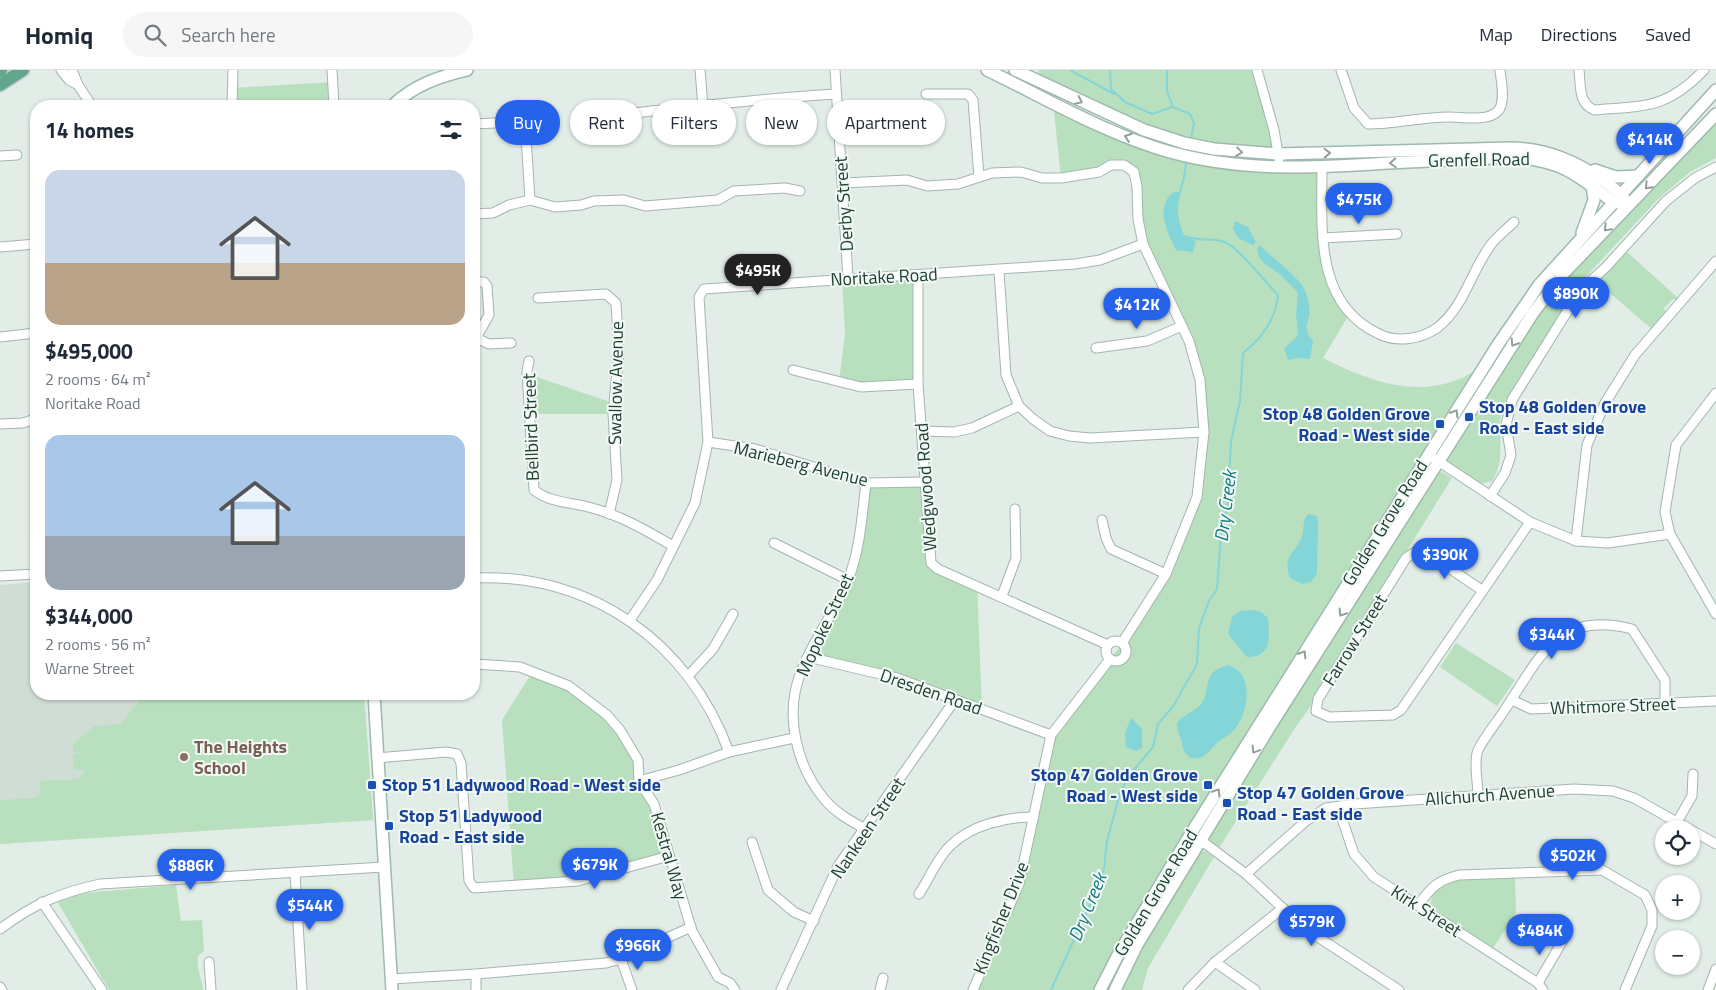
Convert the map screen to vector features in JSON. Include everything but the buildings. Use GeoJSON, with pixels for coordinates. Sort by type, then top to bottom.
{"type":"FeatureCollection","features":[{"type":"Feature","properties":{"kind":"main road"},"geometry":{"type":"LineString","coordinates":[[0,85],[23,70]]}},
{"type":"Feature","properties":{"kind":"main road"},"geometry":{"type":"LineString","coordinates":[[398,100],[406,93],[436,77],[467,70]]}},
{"type":"Feature","properties":{"kind":"main road","name":"Grenfell Road"},"geometry":{"type":"LineString","coordinates":[[987,70],[1113,132],[1197,158],[1230,164],[1322,167],[1513,157],[1544,160],[1560,165],[1617,198]]}},
{"type":"Feature","properties":{"kind":"main road","name":"Grenfell Road"},"geometry":{"type":"LineString","coordinates":[[1015,70],[1033,74],[1131,125],[1181,142],[1240,152],[1278,154],[1511,148],[1538,150],[1577,164],[1628,206]]}},
{"type":"Feature","properties":{"kind":"main road"},"geometry":{"type":"LineString","coordinates":[[1025,88],[1033,74]]}},
{"type":"Feature","properties":{"kind":"main road","name":"Golden Grove Road"},"geometry":{"type":"LineString","coordinates":[[1115,990],[1137,945],[1433,458],[1499,343],[1534,292],[1579,239],[1716,90]]}},
{"type":"Feature","properties":{"kind":"main road"},"geometry":{"type":"LineString","coordinates":[[1678,130],[1703,110],[1716,103]]}},
{"type":"Feature","properties":{"kind":"main road","name":"Golden Grove Road"},"geometry":{"type":"LineString","coordinates":[[1100,990],[1118,953],[1191,833],[1433,458],[1533,313],[1564,274],[1716,114]]}},
{"type":"Feature","properties":{"kind":"main road"},"geometry":{"type":"LineString","coordinates":[[1691,141],[1716,124]]}},
{"type":"Feature","properties":{"kind":"main road"},"geometry":{"type":"LineString","coordinates":[[1577,164],[1616,176],[1638,176]]}},
{"type":"Feature","properties":{"kind":"main road"},"geometry":{"type":"LineString","coordinates":[[1579,239],[1593,206],[1592,185]]}},
{"type":"Feature","properties":{"kind":"main road"},"geometry":{"type":"LineString","coordinates":[[374,700],[391,984]]}},
{"type":"Feature","properties":{"kind":"street"},"geometry":{"type":"LineString","coordinates":[[61,70],[69,80],[78,85]]}},
{"type":"Feature","properties":{"kind":"street"},"geometry":{"type":"LineString","coordinates":[[72,70],[78,85],[88,100]]}},
{"type":"Feature","properties":{"kind":"street"},"geometry":{"type":"LineString","coordinates":[[232,100],[233,70]]}},
{"type":"Feature","properties":{"kind":"street"},"geometry":{"type":"LineString","coordinates":[[332,70],[334,100]]}},
{"type":"Feature","properties":{"kind":"street"},"geometry":{"type":"LineString","coordinates":[[700,70],[702,100]]}},
{"type":"Feature","properties":{"kind":"street","name":"Derby Street"},"geometry":{"type":"LineString","coordinates":[[835,70],[848,278]]}},
{"type":"Feature","properties":{"kind":"street"},"geometry":{"type":"LineString","coordinates":[[1257,70],[1274,130],[1279,167]]}},
{"type":"Feature","properties":{"kind":"street"},"geometry":{"type":"LineString","coordinates":[[1341,70],[1354,108],[1360,117],[1368,124],[1381,124],[1446,117],[1485,117],[1496,114],[1500,108],[1502,96],[1500,70]]}},
{"type":"Feature","properties":{"kind":"street"},"geometry":{"type":"LineString","coordinates":[[1580,70],[1582,98],[1587,107],[1594,110],[1649,105],[1672,98],[1691,84],[1704,70]]}},
{"type":"Feature","properties":{"kind":"street"},"geometry":{"type":"LineString","coordinates":[[736,102],[762,98],[836,94]]}},
{"type":"Feature","properties":{"kind":"street"},"geometry":{"type":"LineString","coordinates":[[926,94],[968,94],[973,100],[979,177]]}},
{"type":"Feature","properties":{"kind":"street"},"geometry":{"type":"LineString","coordinates":[[480,124],[513,122],[523,126],[526,136],[530,200]]}},
{"type":"Feature","properties":{"kind":"street"},"geometry":{"type":"LineString","coordinates":[[0,156],[17,154]]}},
{"type":"Feature","properties":{"kind":"street"},"geometry":{"type":"LineString","coordinates":[[842,183],[907,180],[927,186],[958,184],[992,173],[1021,172],[1042,178],[1079,176],[1099,172],[1111,165],[1124,165],[1134,172],[1138,186],[1138,219],[1143,244],[1188,341],[1200,380],[1204,432],[1197,497],[1166,574],[1122,643]]}},
{"type":"Feature","properties":{"kind":"street"},"geometry":{"type":"LineString","coordinates":[[1322,167],[1323,238],[1327,267],[1334,293],[1358,322],[1386,338],[1405,339],[1422,335],[1436,328],[1450,315],[1490,245],[1514,222]]}},
{"type":"Feature","properties":{"kind":"street"},"geometry":{"type":"LineString","coordinates":[[1490,496],[1505,473],[1511,455],[1506,425],[1512,400],[1570,306],[1584,287],[1606,267],[1666,201],[1695,178],[1716,167]]}},
{"type":"Feature","properties":{"kind":"street"},"geometry":{"type":"LineString","coordinates":[[480,214],[493,213],[509,205],[530,200],[555,207],[581,205],[594,201],[624,200],[645,206],[718,200],[734,191],[786,188],[800,191]]}},
{"type":"Feature","properties":{"kind":"street"},"geometry":{"type":"LineString","coordinates":[[1323,238],[1397,234]]}},
{"type":"Feature","properties":{"kind":"street"},"geometry":{"type":"LineString","coordinates":[[0,247],[30,244]]}},
{"type":"Feature","properties":{"kind":"street","name":"Noritake Road"},"geometry":{"type":"LineString","coordinates":[[630,620],[657,580],[695,503],[708,442],[699,297],[704,289],[848,278],[999,271],[1100,260],[1143,244]]}},
{"type":"Feature","properties":{"kind":"street"},"geometry":{"type":"LineString","coordinates":[[1576,541],[1587,445],[1605,402],[1635,354],[1716,261]]}},
{"type":"Feature","properties":{"kind":"street"},"geometry":{"type":"LineString","coordinates":[[999,271],[1006,375],[1020,406],[1050,431],[1069,436],[1090,438],[1204,432]]}},
{"type":"Feature","properties":{"kind":"street","name":"Wedgwood Road"},"geometry":{"type":"LineString","coordinates":[[918,276],[918,384],[923,431],[931,563],[938,569],[1108,645]]}},
{"type":"Feature","properties":{"kind":"street"},"geometry":{"type":"LineString","coordinates":[[480,282],[484,282],[487,286],[489,315],[480,330]]}},
{"type":"Feature","properties":{"kind":"street","name":"Swallow Avenue"},"geometry":{"type":"LineString","coordinates":[[538,298],[606,294],[616,303],[620,352],[613,413],[617,480],[609,514]]}},
{"type":"Feature","properties":{"kind":"street"},"geometry":{"type":"LineString","coordinates":[[1096,348],[1147,341],[1182,326]]}},
{"type":"Feature","properties":{"kind":"street"},"geometry":{"type":"LineString","coordinates":[[0,337],[30,334]]}},
{"type":"Feature","properties":{"kind":"street"},"geometry":{"type":"LineString","coordinates":[[480,340],[489,344],[511,343]]}},
{"type":"Feature","properties":{"kind":"street","name":"Bellbird Street"},"geometry":{"type":"LineString","coordinates":[[529,361],[527,371],[534,490],[543,498],[592,508],[609,514],[673,546]]}},
{"type":"Feature","properties":{"kind":"street"},"geometry":{"type":"LineString","coordinates":[[793,370],[861,387],[918,384]]}},
{"type":"Feature","properties":{"kind":"street"},"geometry":{"type":"LineString","coordinates":[[1716,393],[1676,445],[1665,512],[1670,534],[1716,614]]}},
{"type":"Feature","properties":{"kind":"street"},"geometry":{"type":"LineString","coordinates":[[923,431],[954,432],[972,428],[1020,406]]}},
{"type":"Feature","properties":{"kind":"street"},"geometry":{"type":"LineString","coordinates":[[0,424],[23,423],[30,421]]}},
{"type":"Feature","properties":{"kind":"street","name":"Marieberg Avenue"},"geometry":{"type":"LineString","coordinates":[[708,442],[755,449],[866,483],[925,482]]}},
{"type":"Feature","properties":{"kind":"street"},"geometry":{"type":"LineString","coordinates":[[1433,458],[1530,522],[1576,541],[1608,543],[1670,534]]}},
{"type":"Feature","properties":{"kind":"street","name":"Mopoke Street"},"geometry":{"type":"LineString","coordinates":[[865,829],[846,818],[825,800],[809,774],[794,738],[793,701],[801,672],[848,580],[858,550],[866,483]]}},
{"type":"Feature","properties":{"kind":"street"},"geometry":{"type":"LineString","coordinates":[[1002,596],[1016,558],[1015,509]]}},
{"type":"Feature","properties":{"kind":"street"},"geometry":{"type":"LineString","coordinates":[[1102,520],[1106,538],[1111,549],[1166,574]]}},
{"type":"Feature","properties":{"kind":"street"},"geometry":{"type":"LineString","coordinates":[[1483,591],[1530,522]]}},
{"type":"Feature","properties":{"kind":"street"},"geometry":{"type":"LineString","coordinates":[[774,543],[848,580]]}},
{"type":"Feature","properties":{"kind":"street","name":"Farrow Street"},"geometry":{"type":"LineString","coordinates":[[1418,550],[1433,557],[1483,591],[1401,710],[1393,714],[1329,717],[1316,711],[1318,699],[1406,558],[1418,550]]}},
{"type":"Feature","properties":{"kind":"street"},"geometry":{"type":"LineString","coordinates":[[0,576],[30,574]]}},
{"type":"Feature","properties":{"kind":"street"},"geometry":{"type":"LineString","coordinates":[[480,578],[522,579],[554,587],[600,603],[630,620],[664,649],[688,676],[720,728],[729,752]]}},
{"type":"Feature","properties":{"kind":"street"},"geometry":{"type":"LineString","coordinates":[[688,676],[713,649],[733,614]]}},
{"type":"Feature","properties":{"kind":"street"},"geometry":{"type":"LineString","coordinates":[[1478,796],[1477,752],[1543,653],[1557,638],[1574,629],[1596,623],[1632,629],[1665,680],[1665,704]]}},
{"type":"Feature","properties":{"kind":"street"},"geometry":{"type":"LineString","coordinates":[[1113,642],[1122,643],[1126,652],[1123,658],[1117,660],[1110,659],[1106,651],[1108,645],[1113,642]]}},
{"type":"Feature","properties":{"kind":"street","name":"Dresden Road"},"geometry":{"type":"LineString","coordinates":[[808,657],[897,678],[1051,735]]}},
{"type":"Feature","properties":{"kind":"street","name":"Kingfisher Drive"},"geometry":{"type":"LineString","coordinates":[[973,990],[1019,884],[1051,735],[1110,659]]}},
{"type":"Feature","properties":{"kind":"street","name":"Kestral Way"},"geometry":{"type":"LineString","coordinates":[[480,664],[520,667],[569,686],[607,715],[620,730],[638,760],[639,781],[654,804],[691,927],[718,978],[730,983],[735,990]]}},
{"type":"Feature","properties":{"kind":"street","name":"Nankeen Street"},"geometry":{"type":"LineString","coordinates":[[781,990],[838,866],[955,700]]}},
{"type":"Feature","properties":{"kind":"street","name":"Whitmore Street"},"geometry":{"type":"LineString","coordinates":[[1512,700],[1531,709],[1716,701]]}},
{"type":"Feature","properties":{"kind":"street"},"geometry":{"type":"LineString","coordinates":[[639,781],[679,770],[729,752],[794,738]]}},
{"type":"Feature","properties":{"kind":"street"},"geometry":{"type":"LineString","coordinates":[[377,758],[446,752],[457,754],[462,763],[469,881],[474,888],[578,881],[669,856]]}},
{"type":"Feature","properties":{"kind":"street"},"geometry":{"type":"LineString","coordinates":[[1678,820],[1692,796],[1693,774]]}},
{"type":"Feature","properties":{"kind":"street","name":"Allchurch Avenue"},"geometry":{"type":"LineString","coordinates":[[1246,874],[1306,821],[1326,808],[1355,804],[1574,789],[1613,791],[1634,798],[1673,820]]}},
{"type":"Feature","properties":{"kind":"street","name":"Kirk Street"},"geometry":{"type":"LineString","coordinates":[[1338,807],[1354,854],[1374,877],[1540,987]]}},
{"type":"Feature","properties":{"kind":"street"},"geometry":{"type":"LineString","coordinates":[[919,894],[951,845],[974,829],[1013,817],[1034,817]]}},
{"type":"Feature","properties":{"kind":"street"},"geometry":{"type":"LineString","coordinates":[[1191,833],[1246,874],[1304,928],[1399,990]]}},
{"type":"Feature","properties":{"kind":"street","name":"Allchurch Avenue"},"geometry":{"type":"LineString","coordinates":[[1700,835],[1716,844]]}},
{"type":"Feature","properties":{"kind":"street"},"geometry":{"type":"LineString","coordinates":[[752,842],[768,890],[794,912],[814,921]]}},
{"type":"Feature","properties":{"kind":"street"},"geometry":{"type":"LineString","coordinates":[[2,924],[58,894],[100,884],[384,866]]}},
{"type":"Feature","properties":{"kind":"street"},"geometry":{"type":"LineString","coordinates":[[1418,906],[1432,886],[1446,878],[1459,875],[1602,870],[1645,895],[1652,910],[1652,926],[1625,990]]}},
{"type":"Feature","properties":{"kind":"street"},"geometry":{"type":"LineString","coordinates":[[295,872],[302,990]]}},
{"type":"Feature","properties":{"kind":"street"},"geometry":{"type":"LineString","coordinates":[[42,902],[102,990]]}},
{"type":"Feature","properties":{"kind":"street"},"geometry":{"type":"LineString","coordinates":[[1188,990],[1215,962],[1282,908]]}},
{"type":"Feature","properties":{"kind":"street"},"geometry":{"type":"LineString","coordinates":[[391,984],[476,974],[593,965],[622,959],[691,927]]}},
{"type":"Feature","properties":{"kind":"street"},"geometry":{"type":"LineString","coordinates":[[1540,987],[1563,940]]}},
{"type":"Feature","properties":{"kind":"street"},"geometry":{"type":"LineString","coordinates":[[622,959],[632,990]]}},
{"type":"Feature","properties":{"kind":"street"},"geometry":{"type":"LineString","coordinates":[[209,962],[211,990]]}},
{"type":"Feature","properties":{"kind":"street"},"geometry":{"type":"LineString","coordinates":[[1215,962],[1255,990]]}},
{"type":"Feature","properties":{"kind":"street"},"geometry":{"type":"LineString","coordinates":[[1708,990],[1716,969]]}},
{"type":"Feature","properties":{"kind":"street"},"geometry":{"type":"LineString","coordinates":[[476,974],[476,990]]}},
{"type":"Feature","properties":{"kind":"street"},"geometry":{"type":"LineString","coordinates":[[880,990],[883,978]]}},
{"type":"Feature","properties":{"kind":"shaded area","name":"The Heights School"},"geometry":{"type":"Polygon","coordinates":[[[30,582],[30,700],[364,700],[373,820],[0,844],[0,585],[30,582]]]}},
{"type":"Feature","properties":{"kind":"green space"},"geometry":{"type":"Polygon","coordinates":[[[1039,70],[1257,70],[1278,154],[1177,141],[1035,80],[1039,70]]]}},
{"type":"Feature","properties":{"kind":"green space"},"geometry":{"type":"Polygon","coordinates":[[[332,82],[334,100],[232,100],[231,88],[332,82]]]}},
{"type":"Feature","properties":{"kind":"green space"},"geometry":{"type":"Polygon","coordinates":[[[1053,102],[1174,153],[1322,167],[1327,267],[1350,313],[1323,358],[1370,378],[1403,386],[1420,387],[1458,380],[1485,365],[1100,990],[973,990],[1019,884],[1049,746],[1122,643],[1166,574],[1197,497],[1204,432],[1199,380],[1182,326],[1143,244],[1134,172],[1124,165],[1061,178],[1053,102]]]}},
{"type":"Feature","properties":{"kind":"green space"},"geometry":{"type":"Polygon","coordinates":[[[1716,125],[1716,158],[1690,172],[1659,198],[1579,284],[1503,405],[1500,424],[1499,463],[1492,481],[1480,484],[1446,462],[1445,459],[1536,315],[1566,277],[1704,133],[1716,125]]]}},
{"type":"Feature","properties":{"kind":"green space"},"geometry":{"type":"Polygon","coordinates":[[[1627,252],[1678,298],[1676,301],[1673,299],[1664,308],[1666,312],[1652,329],[1597,282],[1627,252]]]}},
{"type":"Feature","properties":{"kind":"green space"},"geometry":{"type":"Polygon","coordinates":[[[918,276],[918,384],[861,387],[839,381],[845,334],[842,278],[918,276]]]}},
{"type":"Feature","properties":{"kind":"green space"},"geometry":{"type":"Polygon","coordinates":[[[531,375],[610,402],[610,414],[533,414],[531,375]]]}},
{"type":"Feature","properties":{"kind":"green space"},"geometry":{"type":"Polygon","coordinates":[[[1442,472],[1452,478],[1308,710],[1219,848],[1209,840],[1209,833],[1434,474],[1442,472]]]}},
{"type":"Feature","properties":{"kind":"green space"},"geometry":{"type":"Polygon","coordinates":[[[925,482],[931,563],[977,585],[982,709],[897,678],[808,657],[848,580],[866,483],[925,482]]]}},
{"type":"Feature","properties":{"kind":"green space"},"geometry":{"type":"Polygon","coordinates":[[[1456,643],[1515,680],[1497,706],[1440,667],[1456,643]]]}},
{"type":"Feature","properties":{"kind":"green space"},"geometry":{"type":"Polygon","coordinates":[[[533,671],[591,701],[633,750],[669,856],[598,877],[514,886],[502,720],[533,671]]]}},
{"type":"Feature","properties":{"kind":"green space","name":"The Heights School"},"geometry":{"type":"Polygon","coordinates":[[[139,700],[364,700],[373,820],[0,844],[0,800],[36,798],[40,795],[40,781],[80,779],[85,770],[74,770],[73,754],[82,753],[73,751],[73,744],[94,726],[121,724],[139,700]]]}},
{"type":"Feature","properties":{"kind":"green space"},"geometry":{"type":"Polygon","coordinates":[[[1204,851],[1214,857],[1148,968],[1142,990],[1118,990],[1124,975],[1198,853],[1204,851]]]}},
{"type":"Feature","properties":{"kind":"green space"},"geometry":{"type":"Polygon","coordinates":[[[1515,877],[1516,913],[1493,948],[1449,920],[1431,905],[1433,895],[1440,887],[1451,882],[1464,879],[1515,877]]]}},
{"type":"Feature","properties":{"kind":"green space"},"geometry":{"type":"Polygon","coordinates":[[[176,885],[181,921],[202,920],[204,951],[198,956],[198,969],[203,990],[109,990],[57,901],[84,893],[176,885]]]}},
{"type":"Feature","properties":{"kind":"water"},"geometry":{"type":"Polygon","coordinates":[[[1173,192],[1181,192],[1176,208],[1177,219],[1183,236],[1196,241],[1193,252],[1176,250],[1166,228],[1164,220],[1165,205],[1173,192]]]}},
{"type":"Feature","properties":{"kind":"water"},"geometry":{"type":"Polygon","coordinates":[[[1235,221],[1248,227],[1256,242],[1253,245],[1238,238],[1233,229],[1235,221]]]}},
{"type":"Feature","properties":{"kind":"water"},"geometry":{"type":"Polygon","coordinates":[[[1260,245],[1292,274],[1306,293],[1310,311],[1307,331],[1313,341],[1310,359],[1297,358],[1288,360],[1284,349],[1298,335],[1296,314],[1298,293],[1282,276],[1259,257],[1257,249],[1260,245]]]}},
{"type":"Feature","properties":{"kind":"water"},"geometry":{"type":"Polygon","coordinates":[[[1308,514],[1317,516],[1318,521],[1317,574],[1311,582],[1302,584],[1290,578],[1287,564],[1302,537],[1308,514]]]}},
{"type":"Feature","properties":{"kind":"water"},"geometry":{"type":"Polygon","coordinates":[[[1253,610],[1261,612],[1268,618],[1269,638],[1268,644],[1261,653],[1247,657],[1228,634],[1232,617],[1240,611],[1253,610]]]}},
{"type":"Feature","properties":{"kind":"water"},"geometry":{"type":"Polygon","coordinates":[[[1227,665],[1236,669],[1246,683],[1247,693],[1244,713],[1240,722],[1231,733],[1200,758],[1192,758],[1186,754],[1183,748],[1177,727],[1178,722],[1202,703],[1208,681],[1213,672],[1227,665]]]}},
{"type":"Feature","properties":{"kind":"water"},"geometry":{"type":"Polygon","coordinates":[[[1131,718],[1142,729],[1142,748],[1136,751],[1126,747],[1125,733],[1131,718]]]}},
{"type":"Feature","properties":{"kind":"waterway"},"geometry":{"type":"LineString","coordinates":[[1070,70],[1114,94]]}},
{"type":"Feature","properties":{"kind":"waterway"},"geometry":{"type":"LineString","coordinates":[[1110,70],[1111,89],[1125,102],[1152,114],[1172,107]]}},
{"type":"Feature","properties":{"kind":"waterway","name":"Dry Creek"},"geometry":{"type":"LineString","coordinates":[[1167,70],[1167,91],[1173,107],[1190,114],[1194,123],[1191,139]]}},
{"type":"Feature","properties":{"kind":"waterway","name":"Dry Creek"},"geometry":{"type":"LineString","coordinates":[[1051,990],[1095,894],[1104,869],[1107,841],[1120,793],[1128,777],[1153,747],[1158,724],[1174,705],[1197,664],[1199,628],[1209,601],[1217,589],[1221,534],[1228,502],[1231,441],[1240,401],[1243,353],[1267,328],[1277,304],[1278,295],[1230,245],[1220,241],[1183,236],[1179,224],[1177,205],[1186,161]]}},
{"type":"Feature","properties":{"kind":"place","name":"Stop 48 Golden Grove Road - East side"},"geometry":{"type":"Point","coordinates":[1469,417]}},
{"type":"Feature","properties":{"kind":"place","name":"Stop 48 Golden Grove Road - West side"},"geometry":{"type":"Point","coordinates":[1440,424]}},
{"type":"Feature","properties":{"kind":"place","name":"The Heights School"},"geometry":{"type":"Point","coordinates":[184,757]}},
{"type":"Feature","properties":{"kind":"place","name":"Stop 51 Ladywood Road - West side"},"geometry":{"type":"Point","coordinates":[372,785]}},
{"type":"Feature","properties":{"kind":"place","name":"Stop 47 Golden Grove Road - West side"},"geometry":{"type":"Point","coordinates":[1208,785]}},
{"type":"Feature","properties":{"kind":"place","name":"Stop 47 Golden Grove Road - East side"},"geometry":{"type":"Point","coordinates":[1227,803]}},
{"type":"Feature","properties":{"kind":"place","name":"Stop 51 Ladywood Road - East side"},"geometry":{"type":"Point","coordinates":[389,826]}}]}
